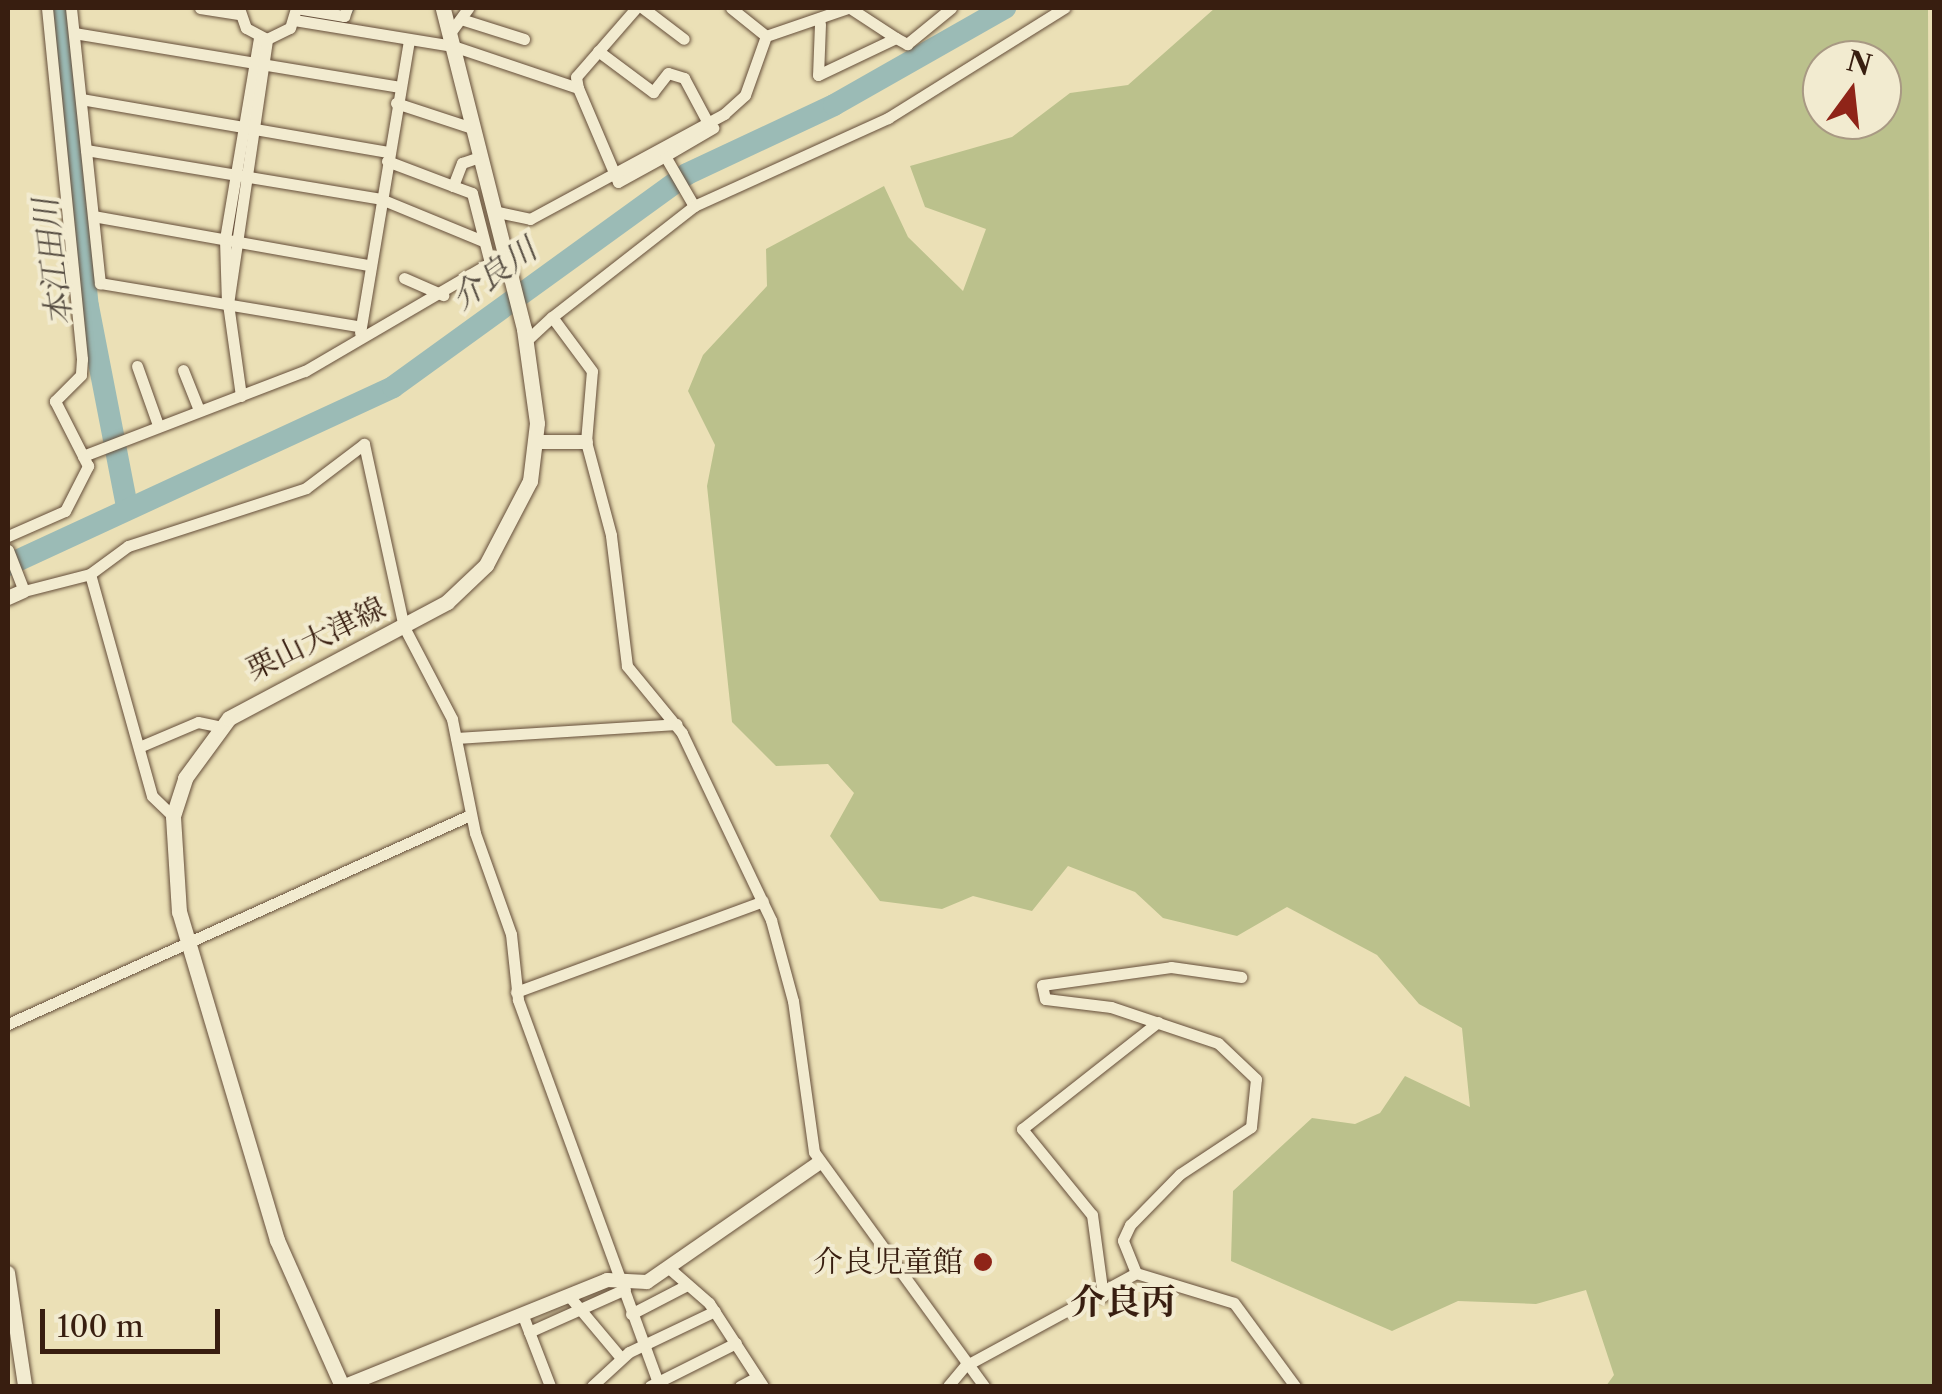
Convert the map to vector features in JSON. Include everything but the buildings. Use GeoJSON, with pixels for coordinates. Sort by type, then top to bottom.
{"type":"FeatureCollection","features":[{"type":"Feature","properties":{"kind":"main road","name":"栗山大津線"},"geometry":{"type":"LineString","coordinates":[[344,1386],[277,1240],[188,942],[171,862],[174,816],[184,778],[221,726],[264,692],[404,626],[486,565],[530,481],[536,442],[525,335],[444,8]]}},
{"type":"Feature","properties":{"kind":"street"},"geometry":{"type":"LineString","coordinates":[[8,536],[64,511],[88,466],[89,454],[55,401],[82,369],[47,8]]}},
{"type":"Feature","properties":{"kind":"street"},"geometry":{"type":"LineString","coordinates":[[72,8],[100,283],[358,326]]}},
{"type":"Feature","properties":{"kind":"street"},"geometry":{"type":"LineString","coordinates":[[200,8],[240,11],[263,38]]}},
{"type":"Feature","properties":{"kind":"street"},"geometry":{"type":"LineString","coordinates":[[241,396],[228,304],[220,291],[263,38],[295,12],[344,16],[347,8]]}},
{"type":"Feature","properties":{"kind":"street"},"geometry":{"type":"LineString","coordinates":[[684,39],[640,8],[576,76],[618,182],[667,160],[724,114],[750,86],[766,36]]}},
{"type":"Feature","properties":{"kind":"street"},"geometry":{"type":"LineString","coordinates":[[730,8],[766,36]]}},
{"type":"Feature","properties":{"kind":"street"},"geometry":{"type":"LineString","coordinates":[[766,36],[820,24],[849,8],[907,44],[951,8]]}},
{"type":"Feature","properties":{"kind":"street"},"geometry":{"type":"LineString","coordinates":[[525,335],[691,202],[888,118],[1064,8]]}},
{"type":"Feature","properties":{"kind":"street"},"geometry":{"type":"LineString","coordinates":[[295,12],[409,40],[451,40],[578,88]]}},
{"type":"Feature","properties":{"kind":"street"},"geometry":{"type":"LineString","coordinates":[[451,40],[466,14],[524,39]]}},
{"type":"Feature","properties":{"kind":"street"},"geometry":{"type":"LineString","coordinates":[[820,24],[818,76],[896,38]]}},
{"type":"Feature","properties":{"kind":"street"},"geometry":{"type":"LineString","coordinates":[[74,33],[399,88]]}},
{"type":"Feature","properties":{"kind":"street"},"geometry":{"type":"LineString","coordinates":[[362,342],[358,326],[409,40]]}},
{"type":"Feature","properties":{"kind":"street"},"geometry":{"type":"LineString","coordinates":[[598,51],[653,92],[668,72],[684,78],[708,122]]}},
{"type":"Feature","properties":{"kind":"street"},"geometry":{"type":"LineString","coordinates":[[81,98],[388,156],[472,193],[490,263],[362,342],[241,396],[158,425],[132,444],[89,454]]}},
{"type":"Feature","properties":{"kind":"street"},"geometry":{"type":"LineString","coordinates":[[396,102],[472,128]]}},
{"type":"Feature","properties":{"kind":"street"},"geometry":{"type":"LineString","coordinates":[[493,211],[530,219],[611,170],[724,114]]}},
{"type":"Feature","properties":{"kind":"street"},"geometry":{"type":"LineString","coordinates":[[86,150],[381,199],[483,240]]}},
{"type":"Feature","properties":{"kind":"street"},"geometry":{"type":"LineString","coordinates":[[453,186],[462,163],[479,158]]}},
{"type":"Feature","properties":{"kind":"street"},"geometry":{"type":"LineString","coordinates":[[667,160],[691,202]]}},
{"type":"Feature","properties":{"kind":"street"},"geometry":{"type":"LineString","coordinates":[[93,216],[369,265]]}},
{"type":"Feature","properties":{"kind":"street"},"geometry":{"type":"LineString","coordinates":[[404,278],[442,295]]}},
{"type":"Feature","properties":{"kind":"street"},"geometry":{"type":"LineString","coordinates":[[552,317],[592,370],[586,442],[611,535],[627,666],[677,724],[763,901],[794,1001],[819,1163],[984,1386]]}},
{"type":"Feature","properties":{"kind":"street"},"geometry":{"type":"LineString","coordinates":[[137,366],[158,425]]}},
{"type":"Feature","properties":{"kind":"street"},"geometry":{"type":"LineString","coordinates":[[183,370],[199,410]]}},
{"type":"Feature","properties":{"kind":"street"},"geometry":{"type":"LineString","coordinates":[[536,442],[586,442]]}},
{"type":"Feature","properties":{"kind":"street"},"geometry":{"type":"LineString","coordinates":[[8,598],[23,588],[90,574],[128,546],[306,488],[364,444],[404,626],[456,738],[470,815],[511,934],[516,992],[596,1230],[624,1284],[638,1348],[655,1385],[736,1344]]}},
{"type":"Feature","properties":{"kind":"street"},"geometry":{"type":"LineString","coordinates":[[8,550],[23,588]]}},
{"type":"Feature","properties":{"kind":"street"},"geometry":{"type":"LineString","coordinates":[[90,574],[152,796],[174,816]]}},
{"type":"Feature","properties":{"kind":"street"},"geometry":{"type":"LineString","coordinates":[[139,747],[198,722],[221,726]]}},
{"type":"Feature","properties":{"kind":"street"},"geometry":{"type":"LineString","coordinates":[[456,738],[677,724]]}},
{"type":"Feature","properties":{"kind":"street"},"geometry":{"type":"LineString","coordinates":[[8,1024],[470,815]]}},
{"type":"Feature","properties":{"kind":"street"},"geometry":{"type":"LineString","coordinates":[[516,992],[763,901]]}},
{"type":"Feature","properties":{"kind":"street"},"geometry":{"type":"LineString","coordinates":[[1136,1273],[1123,1240],[1130,1226],[1180,1174],[1237,1142],[1259,1102],[1256,1078],[1237,1054],[1158,1022],[1045,999],[1042,985],[1171,966],[1240,977]]}},
{"type":"Feature","properties":{"kind":"street"},"geometry":{"type":"LineString","coordinates":[[1103,1296],[1092,1215],[1022,1128],[1158,1022]]}},
{"type":"Feature","properties":{"kind":"street"},"geometry":{"type":"LineString","coordinates":[[344,1386],[523,1316],[624,1284],[647,1282],[819,1163]]}},
{"type":"Feature","properties":{"kind":"street"},"geometry":{"type":"LineString","coordinates":[[670,1269],[715,1311],[760,1382],[740,1386]]}},
{"type":"Feature","properties":{"kind":"street"},"geometry":{"type":"LineString","coordinates":[[8,1273],[25,1386]]}},
{"type":"Feature","properties":{"kind":"street"},"geometry":{"type":"LineString","coordinates":[[948,1386],[966,1366],[1103,1296],[1136,1273]]}},
{"type":"Feature","properties":{"kind":"street"},"geometry":{"type":"LineString","coordinates":[[1136,1273],[1234,1303],[1295,1386]]}},
{"type":"Feature","properties":{"kind":"street"},"geometry":{"type":"LineString","coordinates":[[631,1314],[687,1286]]}},
{"type":"Feature","properties":{"kind":"street"},"geometry":{"type":"LineString","coordinates":[[529,1332],[573,1303]]}},
{"type":"Feature","properties":{"kind":"street"},"geometry":{"type":"LineString","coordinates":[[573,1303],[621,1358]]}},
{"type":"Feature","properties":{"kind":"street"},"geometry":{"type":"LineString","coordinates":[[592,1386],[621,1358],[715,1311]]}},
{"type":"Feature","properties":{"kind":"street"},"geometry":{"type":"LineString","coordinates":[[523,1316],[550,1386]]}},
{"type":"Feature","properties":{"kind":"green space"},"geometry":{"type":"Polygon","coordinates":[[[1215,8],[1928,8],[1934,1386],[1606,1386],[1614,1375],[1586,1290],[1536,1304],[1458,1301],[1392,1331],[1231,1261],[1233,1191],[1312,1118],[1355,1124],[1380,1113],[1405,1076],[1470,1107],[1462,1028],[1419,1004],[1377,955],[1287,907],[1237,936],[1163,918],[1135,892],[1068,866],[1032,911],[973,896],[942,909],[880,901],[830,836],[854,793],[828,764],[776,766],[732,722],[707,486],[715,445],[688,391],[703,355],[767,286],[766,249],[884,186],[908,237],[963,291],[986,229],[925,207],[910,166],[1012,137],[1070,93],[1128,85],[1215,8]]]}},
{"type":"Feature","properties":{"kind":"waterway","name":"本江田川"},"geometry":{"type":"LineString","coordinates":[[58,8],[88,306],[127,506]]}},
{"type":"Feature","properties":{"kind":"waterway"},"geometry":{"type":"LineString","coordinates":[[344,23],[353,8]]}},
{"type":"Feature","properties":{"kind":"waterway","name":"介良川"},"geometry":{"type":"LineString","coordinates":[[8,565],[393,387],[687,174],[834,105],[1005,8]]}},
{"type":"Feature","properties":{"kind":"place","name":"介良児童館"},"geometry":{"type":"Point","coordinates":[983,1262]}},
{"type":"Feature","properties":{"kind":"district","name":"介良丙"},"geometry":{"type":"Point","coordinates":[1123,1302]}}]}
